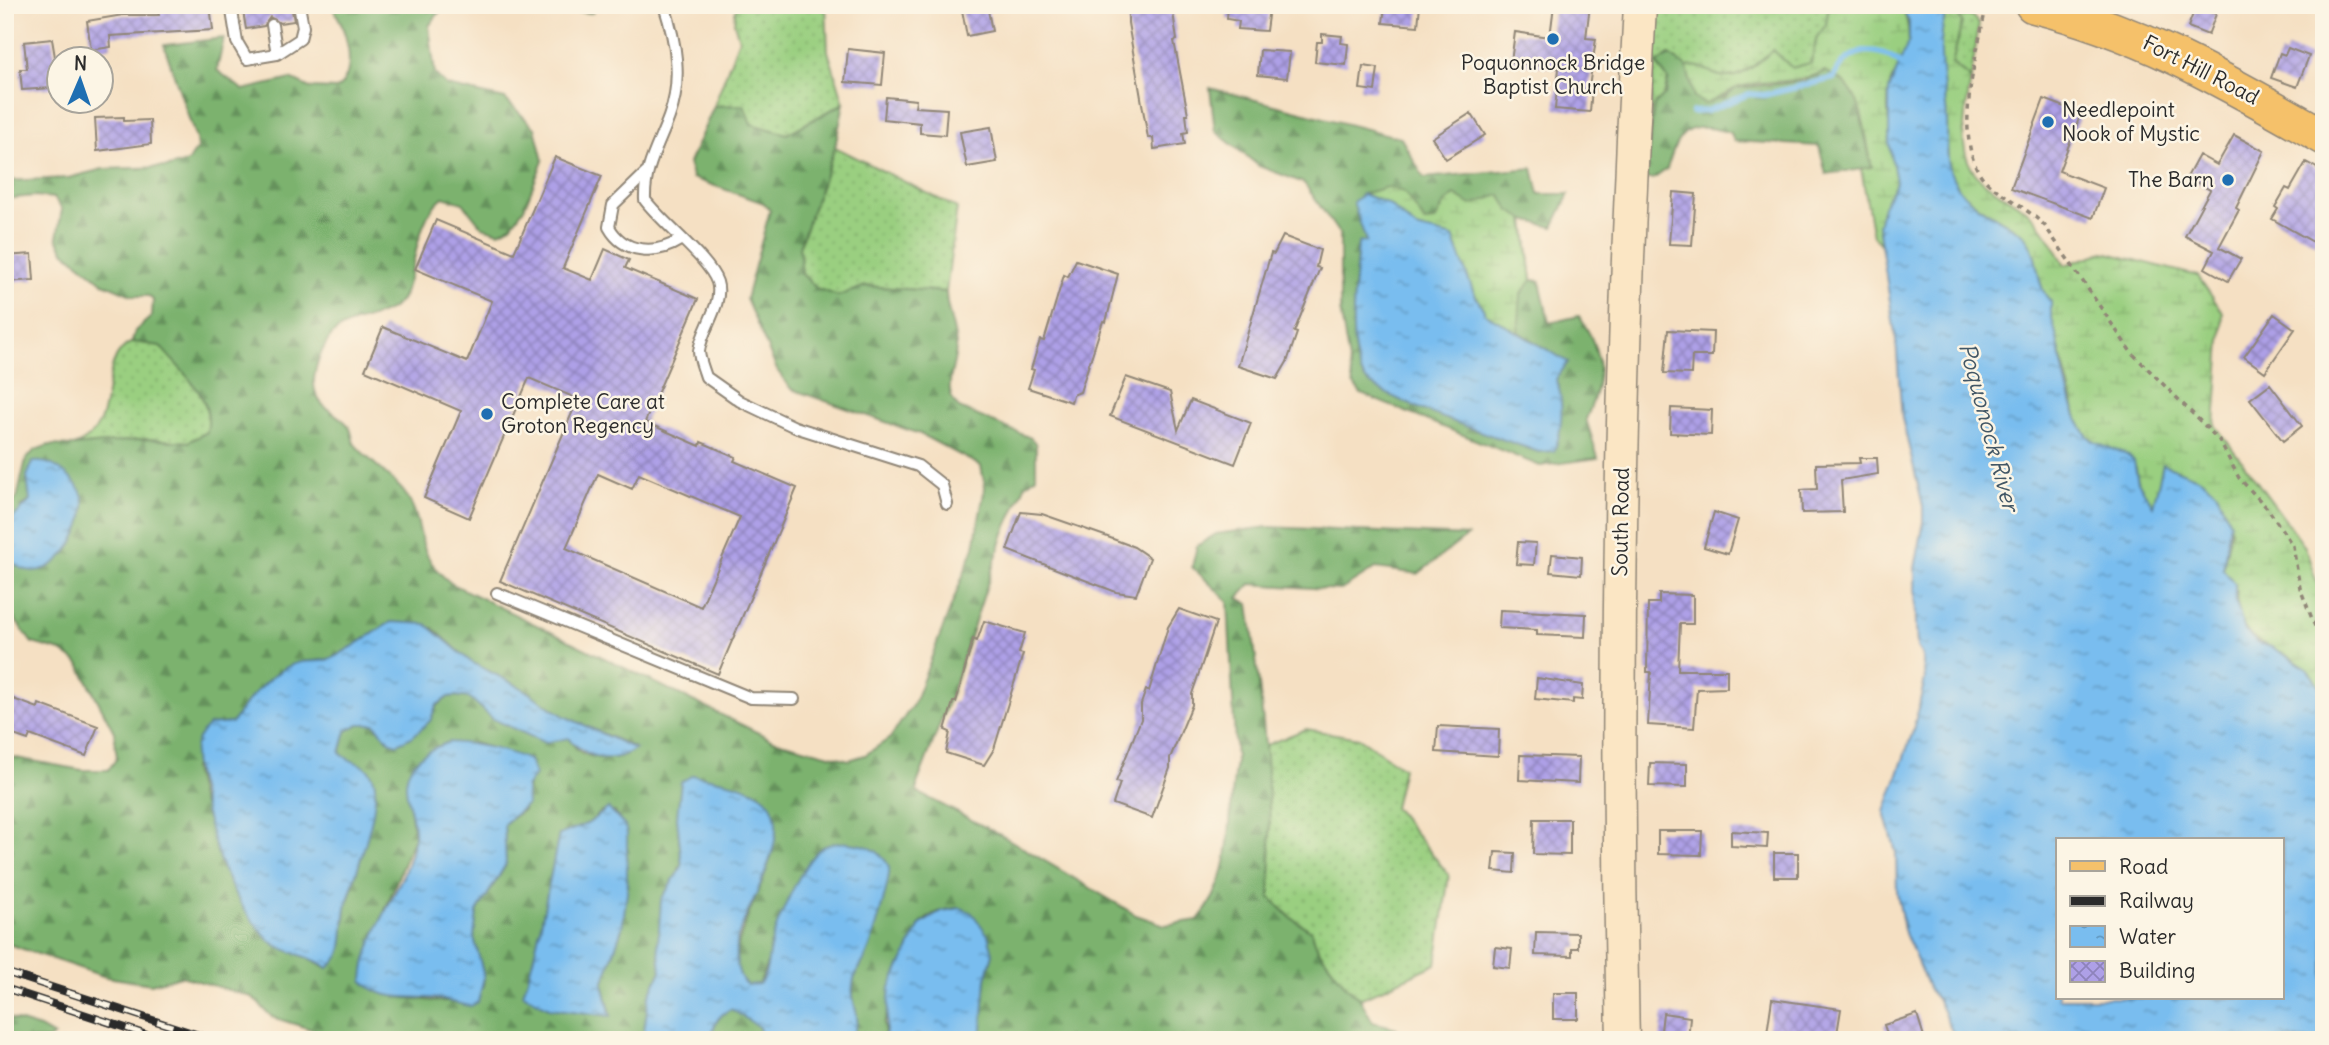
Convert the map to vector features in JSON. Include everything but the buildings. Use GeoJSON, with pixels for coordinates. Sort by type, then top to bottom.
{"type":"FeatureCollection","features":[{"type":"Feature","properties":{"kind":"main road","name":"South Road"},"geometry":{"type":"LineString","coordinates":[[1623,1040],[1619,753],[1621,502],[1625,336],[1640,5]]}},
{"type":"Feature","properties":{"kind":"main road","name":"Fort Hill Road"},"geometry":{"type":"LineString","coordinates":[[2033,5],[2106,26],[2172,52],[2232,83],[2324,137]]}},
{"type":"Feature","properties":{"kind":"lane"},"geometry":{"type":"LineString","coordinates":[[231,5],[237,42],[247,60],[277,54],[300,39],[303,27],[299,5]]}},
{"type":"Feature","properties":{"kind":"lane"},"geometry":{"type":"LineString","coordinates":[[664,5],[676,49],[676,84],[669,117],[646,173],[645,200],[680,240],[698,254],[717,283],[718,295],[699,352],[706,377],[740,401],[794,427],[918,466],[942,485],[947,504]]}},
{"type":"Feature","properties":{"kind":"lane"},"geometry":{"type":"LineString","coordinates":[[272,24],[277,54]]}},
{"type":"Feature","properties":{"kind":"lane"},"geometry":{"type":"LineString","coordinates":[[646,173],[613,205],[609,227],[626,245],[646,251],[658,250],[680,240]]}},
{"type":"Feature","properties":{"kind":"lane"},"geometry":{"type":"LineString","coordinates":[[498,593],[751,698],[794,699]]}},
{"type":"Feature","properties":{"kind":"path"},"geometry":{"type":"LineString","coordinates":[[1984,18],[1967,128],[1970,156],[1989,184],[2028,209],[2045,226],[2131,352],[2219,440],[2239,478],[2293,546],[2300,588],[2318,634],[2324,640]]}},
{"type":"Feature","properties":{"kind":"green space"},"geometry":{"type":"Polygon","coordinates":[[[330,5],[462,5],[441,10],[429,26],[435,74],[447,86],[505,99],[535,128],[543,161],[524,208],[511,226],[499,232],[482,227],[463,203],[443,197],[434,206],[422,229],[408,282],[398,303],[390,310],[337,331],[326,344],[314,378],[320,402],[347,424],[357,447],[404,492],[416,516],[430,560],[452,584],[773,740],[849,760],[865,755],[890,738],[914,703],[974,547],[985,487],[981,466],[920,434],[791,389],[777,370],[746,299],[770,210],[764,203],[692,178],[689,163],[714,106],[744,105],[751,124],[787,134],[844,103],[835,147],[799,247],[802,274],[816,288],[838,296],[866,286],[946,292],[956,346],[950,379],[953,401],[959,408],[1031,438],[1036,444],[1036,476],[1025,486],[1004,533],[951,695],[917,784],[917,792],[1006,838],[1136,915],[1165,925],[1198,920],[1210,903],[1225,865],[1236,763],[1228,601],[1192,567],[1197,546],[1216,534],[1268,527],[1467,536],[1418,574],[1376,568],[1341,590],[1251,584],[1238,598],[1249,604],[1262,714],[1270,824],[1270,897],[1290,917],[1311,931],[1318,949],[1346,986],[1360,999],[1373,1022],[1396,1028],[1410,1040],[981,1040],[986,979],[993,953],[961,908],[939,912],[920,925],[884,1023],[885,1040],[849,1040],[857,1024],[852,991],[854,979],[871,944],[889,873],[827,845],[821,848],[770,945],[769,959],[759,984],[747,986],[737,970],[737,949],[766,871],[774,844],[776,821],[762,796],[748,789],[712,779],[677,817],[682,866],[661,900],[661,972],[649,996],[646,1040],[346,1040],[272,1017],[252,997],[181,976],[151,984],[106,977],[5,943],[5,756],[82,770],[108,770],[117,758],[114,732],[79,664],[61,651],[32,643],[5,606],[5,509],[17,498],[26,459],[35,450],[49,445],[74,446],[148,439],[188,442],[207,432],[208,419],[206,407],[194,385],[160,346],[132,342],[135,331],[152,316],[153,300],[149,296],[134,296],[103,283],[64,251],[57,238],[62,209],[54,198],[35,196],[5,199],[5,181],[68,178],[103,169],[169,167],[188,162],[197,149],[196,139],[164,45],[224,38],[217,70],[243,90],[291,79],[310,88],[336,89],[343,82],[349,61],[345,35],[330,5]],[[30,501],[21,507],[76,533],[77,528],[30,501]],[[391,622],[356,645],[326,660],[292,665],[253,695],[232,723],[209,725],[193,768],[200,799],[273,942],[328,968],[342,949],[346,908],[361,858],[375,784],[340,754],[346,731],[359,724],[375,724],[389,741],[430,721],[436,707],[448,697],[456,696],[470,698],[493,719],[532,737],[568,738],[579,751],[592,757],[616,757],[629,752],[633,747],[564,716],[520,687],[471,662],[433,628],[391,622]],[[474,743],[409,798],[414,837],[372,943],[396,997],[446,1002],[483,986],[484,977],[474,937],[477,912],[506,865],[504,824],[523,810],[529,780],[521,757],[474,743]],[[601,812],[589,823],[559,836],[524,994],[549,1008],[611,1015],[603,984],[622,928],[627,834],[615,812],[601,812]]]}},
{"type":"Feature","properties":{"kind":"green space"},"geometry":{"type":"Polygon","coordinates":[[[542,5],[597,5],[592,13],[555,10],[542,5]]]}},
{"type":"Feature","properties":{"kind":"green space"},"geometry":{"type":"Polygon","coordinates":[[[736,5],[826,5],[828,51],[844,103],[787,134],[750,124],[744,105],[714,106],[739,39],[734,23],[736,5]]]}},
{"type":"Feature","properties":{"kind":"green space"},"geometry":{"type":"Polygon","coordinates":[[[1659,5],[1829,5],[1826,26],[1817,37],[1811,63],[1792,68],[1773,50],[1753,67],[1731,77],[1723,77],[1698,67],[1687,67],[1669,55],[1657,65],[1668,78],[1645,179],[1659,5]]]}},
{"type":"Feature","properties":{"kind":"green space"},"geometry":{"type":"Polygon","coordinates":[[[1829,5],[1901,5],[1908,26],[1906,55],[1891,82],[1888,98],[1896,182],[1882,212],[1881,245],[1873,236],[1861,169],[1872,167],[1864,122],[1856,100],[1844,83],[1825,71],[1802,79],[1739,87],[1705,104],[1694,98],[1687,67],[1698,67],[1723,77],[1731,77],[1753,67],[1773,50],[1792,68],[1811,63],[1817,37],[1826,25],[1829,5]]]}},
{"type":"Feature","properties":{"kind":"green space"},"geometry":{"type":"Polygon","coordinates":[[[1946,13],[1957,15],[1962,22],[1952,64],[1971,79],[1964,144],[1967,158],[1979,178],[2034,218],[2065,265],[2104,252],[2198,276],[2223,313],[2215,425],[2305,547],[2324,604],[2324,691],[2298,663],[2254,638],[2242,624],[2237,592],[2223,569],[2231,530],[2215,491],[2200,479],[2163,464],[2153,507],[2138,482],[2136,468],[2092,441],[2078,423],[2051,315],[2051,302],[2042,288],[2031,246],[2013,227],[1967,198],[1951,174],[1941,53],[1946,13]]]}},
{"type":"Feature","properties":{"kind":"green space"},"geometry":{"type":"Polygon","coordinates":[[[1957,13],[1973,17],[1979,24],[1971,79],[1952,64],[1962,22],[1957,13]]]}},
{"type":"Feature","properties":{"kind":"green space"},"geometry":{"type":"Polygon","coordinates":[[[1669,55],[1687,67],[1694,98],[1724,97],[1736,88],[1804,81],[1825,71],[1846,83],[1858,102],[1872,168],[1826,174],[1819,146],[1734,141],[1731,133],[1695,128],[1681,136],[1667,169],[1653,179],[1645,179],[1654,105],[1666,94],[1668,79],[1657,64],[1669,55]]]}},
{"type":"Feature","properties":{"kind":"green space"},"geometry":{"type":"Polygon","coordinates":[[[1210,88],[1401,138],[1424,178],[1533,168],[1539,194],[1569,194],[1553,227],[1525,220],[1532,280],[1540,281],[1549,323],[1579,316],[1597,354],[1599,366],[1596,391],[1586,419],[1598,458],[1540,466],[1361,394],[1353,384],[1340,310],[1340,235],[1304,183],[1259,166],[1215,131],[1210,88]],[[1366,241],[1358,244],[1353,312],[1354,347],[1363,376],[1391,396],[1539,452],[1559,386],[1556,379],[1568,362],[1366,241]]]}},
{"type":"Feature","properties":{"kind":"green space"},"geometry":{"type":"Polygon","coordinates":[[[835,147],[957,208],[946,292],[866,286],[838,296],[816,288],[802,274],[799,247],[835,147]]]}},
{"type":"Feature","properties":{"kind":"green space"},"geometry":{"type":"Polygon","coordinates":[[[1387,187],[1404,192],[1425,222],[1435,221],[1444,204],[1455,195],[1471,205],[1500,195],[1510,211],[1524,219],[1532,280],[1521,294],[1518,333],[1486,314],[1473,291],[1453,237],[1416,228],[1388,204],[1363,194],[1387,187]]]}},
{"type":"Feature","properties":{"kind":"green space"},"geometry":{"type":"Polygon","coordinates":[[[132,342],[160,345],[186,374],[206,407],[207,432],[188,442],[148,439],[74,446],[89,437],[99,425],[113,364],[120,351],[132,342]]]}},
{"type":"Feature","properties":{"kind":"green space"},"geometry":{"type":"Polygon","coordinates":[[[1306,729],[1359,738],[1403,768],[1394,807],[1449,875],[1436,964],[1360,999],[1346,986],[1318,949],[1311,931],[1290,917],[1270,897],[1270,831],[1264,746],[1306,729]]]}},
{"type":"Feature","properties":{"kind":"green space"},"geometry":{"type":"Polygon","coordinates":[[[731,1009],[760,1027],[762,1040],[712,1040],[717,1022],[731,1009]]]}},
{"type":"Feature","properties":{"kind":"green space"},"geometry":{"type":"Polygon","coordinates":[[[5,1017],[40,1028],[54,1036],[47,1040],[5,1040],[5,1017]]]}},
{"type":"Feature","properties":{"kind":"water","name":"Poquonock River"},"geometry":{"type":"Polygon","coordinates":[[[1901,5],[1946,13],[1941,53],[1951,174],[1967,198],[2021,233],[2031,246],[2042,288],[2051,302],[2051,315],[2070,399],[2083,429],[2096,443],[2124,453],[2134,461],[2138,482],[2153,506],[2163,464],[2200,479],[2216,491],[2230,522],[2223,569],[2235,584],[2235,599],[2245,631],[2258,643],[2272,647],[2306,668],[2324,691],[2324,1040],[1956,1040],[1938,1000],[1929,990],[1904,930],[1897,892],[1896,853],[1885,812],[1913,731],[1925,679],[1922,655],[1917,647],[1915,568],[1923,527],[1923,506],[1902,418],[1896,340],[1878,225],[1883,206],[1896,182],[1889,142],[1889,90],[1909,40],[1909,22],[1901,5]]]}},
{"type":"Feature","properties":{"kind":"water"},"geometry":{"type":"Polygon","coordinates":[[[1363,194],[1388,204],[1416,228],[1453,237],[1473,291],[1486,314],[1568,362],[1556,379],[1561,415],[1554,451],[1539,452],[1444,418],[1391,396],[1363,376],[1354,347],[1353,330],[1358,243],[1366,241],[1353,202],[1363,194]]]}},
{"type":"Feature","properties":{"kind":"water"},"geometry":{"type":"Polygon","coordinates":[[[33,462],[47,463],[63,472],[74,481],[84,502],[82,520],[69,548],[48,567],[35,571],[22,568],[9,559],[5,526],[30,501],[27,476],[33,462]]]}},
{"type":"Feature","properties":{"kind":"water"},"geometry":{"type":"Polygon","coordinates":[[[391,622],[426,624],[471,662],[520,687],[564,716],[635,749],[607,758],[583,751],[568,738],[545,743],[493,719],[470,698],[456,696],[448,697],[436,706],[430,721],[412,737],[397,744],[389,741],[375,724],[359,724],[346,731],[340,753],[370,772],[375,789],[374,805],[346,908],[341,951],[328,968],[274,944],[241,904],[223,868],[210,829],[196,772],[195,747],[202,732],[209,725],[232,723],[253,695],[282,670],[302,662],[330,659],[391,622]]]}},
{"type":"Feature","properties":{"kind":"water"},"geometry":{"type":"Polygon","coordinates":[[[449,742],[520,756],[529,760],[535,775],[526,787],[527,804],[504,824],[506,864],[477,912],[474,937],[484,977],[478,1002],[471,1006],[438,999],[379,993],[363,981],[371,944],[403,874],[414,838],[407,777],[422,755],[449,742]]]}},
{"type":"Feature","properties":{"kind":"water"},"geometry":{"type":"Polygon","coordinates":[[[693,775],[753,790],[772,806],[776,823],[775,842],[737,940],[738,969],[747,985],[759,984],[762,980],[784,908],[798,879],[820,849],[838,843],[861,845],[876,851],[887,863],[889,874],[880,911],[869,949],[854,980],[852,993],[857,1024],[849,1040],[762,1040],[759,1027],[731,1009],[717,1022],[712,1040],[646,1040],[644,1031],[649,996],[661,971],[658,944],[661,900],[682,866],[677,817],[681,782],[693,775]]]}},
{"type":"Feature","properties":{"kind":"water"},"geometry":{"type":"Polygon","coordinates":[[[608,808],[625,826],[627,834],[627,893],[622,928],[603,984],[611,1016],[549,1008],[523,994],[539,935],[559,835],[589,823],[608,808]]]}},
{"type":"Feature","properties":{"kind":"water"},"geometry":{"type":"Polygon","coordinates":[[[961,908],[972,913],[988,935],[993,953],[986,979],[981,1040],[885,1040],[890,987],[920,925],[942,911],[961,908]]]}},
{"type":"Feature","properties":{"kind":"waterway"},"geometry":{"type":"LineString","coordinates":[[1692,112],[1707,111],[1749,94],[1764,95],[1834,78],[1849,58],[1857,53],[1867,51],[1887,55],[1906,69]]}},
{"type":"Feature","properties":{"kind":"railway"},"geometry":{"type":"LineString","coordinates":[[5,972],[214,1040]]}},
{"type":"Feature","properties":{"kind":"railway"},"geometry":{"type":"LineString","coordinates":[[5,988],[162,1040]]}},
{"type":"Feature","properties":{"kind":"place","name":"Poquonnock Bridge Baptist Church"},"geometry":{"type":"Point","coordinates":[1553,39]}},
{"type":"Feature","properties":{"kind":"place","name":"Needlepoint Nook of Mystic"},"geometry":{"type":"Point","coordinates":[2048,122]}},
{"type":"Feature","properties":{"kind":"place","name":"The Barn"},"geometry":{"type":"Point","coordinates":[2228,180]}},
{"type":"Feature","properties":{"kind":"place","name":"Complete Care at Groton Regency"},"geometry":{"type":"Point","coordinates":[487,414]}}]}
